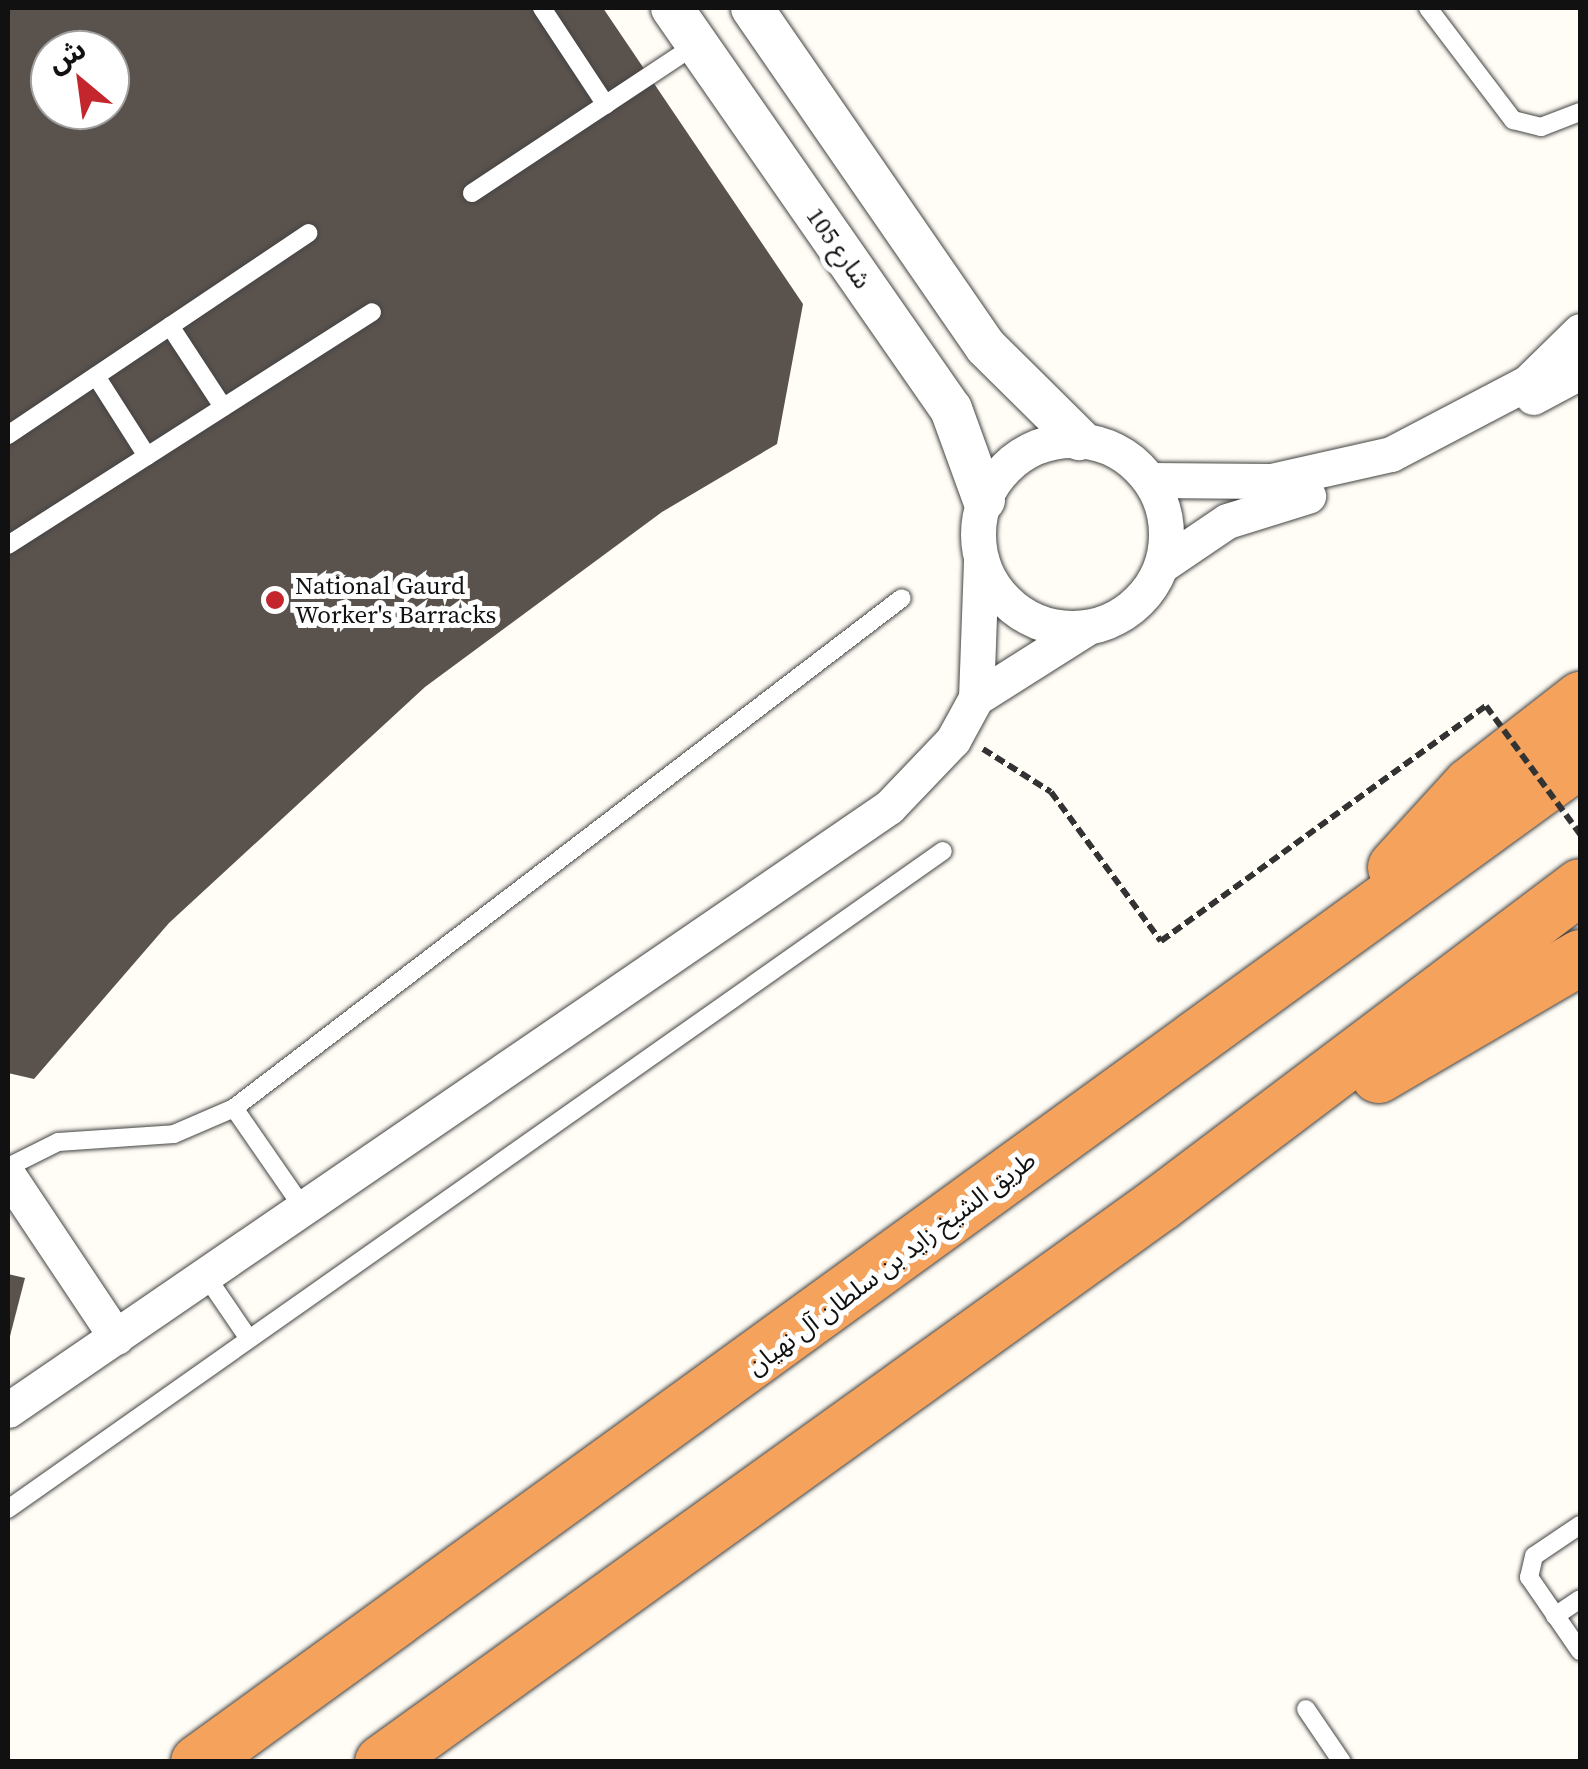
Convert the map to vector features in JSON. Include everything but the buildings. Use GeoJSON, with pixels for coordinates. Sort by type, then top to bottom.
{"type":"FeatureCollection","features":[{"type":"Feature","properties":{"kind":"highway"},"geometry":{"type":"LineString","coordinates":[[1470,785],[1512,720],[1580,656]]}},
{"type":"Feature","properties":{"kind":"highway"},"geometry":{"type":"LineString","coordinates":[[1360,918],[1410,847],[1470,785],[1580,699]]}},
{"type":"Feature","properties":{"kind":"highway","name":"طريق الشيخ زايد بن سلطان آل نهيان"},"geometry":{"type":"LineString","coordinates":[[198,1762],[681,1418],[1580,759]]}},
{"type":"Feature","properties":{"kind":"highway"},"geometry":{"type":"LineString","coordinates":[[382,1762],[1160,1202],[1580,886]]}},
{"type":"Feature","properties":{"kind":"highway"},"geometry":{"type":"LineString","coordinates":[[1160,1202],[1580,957]]}},
{"type":"Feature","properties":{"kind":"street","name":"شارع 105"},"geometry":{"type":"LineString","coordinates":[[672,8],[951,409],[984,500]]}},
{"type":"Feature","properties":{"kind":"street"},"geometry":{"type":"LineString","coordinates":[[752,8],[986,347],[1079,440]]}},
{"type":"Feature","properties":{"kind":"street"},"geometry":{"type":"LineString","coordinates":[[1151,480],[1270,481],[1391,454],[1527,384],[1580,331]]}},
{"type":"Feature","properties":{"kind":"street"},"geometry":{"type":"LineString","coordinates":[[1162,565],[1228,521],[1432,457],[1580,372]]}},
{"type":"Feature","properties":{"kind":"street"},"geometry":{"type":"LineString","coordinates":[[8,1410],[889,807],[952,740],[976,698],[1085,628],[1133,608],[1162,565],[1168,536],[1151,480],[1106,445],[1079,440],[1022,454],[984,500],[976,698]]}},
{"type":"Feature","properties":{"kind":"street"},"geometry":{"type":"LineString","coordinates":[[981,560],[992,585],[1032,620],[1085,628]]}},
{"type":"Feature","properties":{"kind":"street"},"geometry":{"type":"LineString","coordinates":[[8,1175],[116,1337]]}},
{"type":"Feature","properties":{"kind":"lane"},"geometry":{"type":"LineString","coordinates":[[542,8],[606,104]]}},
{"type":"Feature","properties":{"kind":"lane"},"geometry":{"type":"LineString","coordinates":[[1428,8],[1513,120],[1541,127],[1580,112]]}},
{"type":"Feature","properties":{"kind":"lane"},"geometry":{"type":"LineString","coordinates":[[472,194],[696,45]]}},
{"type":"Feature","properties":{"kind":"lane"},"geometry":{"type":"LineString","coordinates":[[8,435],[309,233]]}},
{"type":"Feature","properties":{"kind":"lane"},"geometry":{"type":"LineString","coordinates":[[8,546],[372,312]]}},
{"type":"Feature","properties":{"kind":"lane"},"geometry":{"type":"LineString","coordinates":[[170,326],[222,408]]}},
{"type":"Feature","properties":{"kind":"lane"},"geometry":{"type":"LineString","coordinates":[[96,376],[147,456]]}},
{"type":"Feature","properties":{"kind":"lane"},"geometry":{"type":"LineString","coordinates":[[8,1167],[58,1142],[174,1134],[234,1108],[902,598]]}},
{"type":"Feature","properties":{"kind":"lane"},"geometry":{"type":"LineString","coordinates":[[8,1509],[943,851]]}},
{"type":"Feature","properties":{"kind":"lane"},"geometry":{"type":"LineString","coordinates":[[234,1108],[304,1208]]}},
{"type":"Feature","properties":{"kind":"lane"},"geometry":{"type":"LineString","coordinates":[[206,1276],[249,1339]]}},
{"type":"Feature","properties":{"kind":"lane"},"geometry":{"type":"LineString","coordinates":[[1580,1525],[1529,1567],[1533,1587],[1580,1650]]}},
{"type":"Feature","properties":{"kind":"lane"},"geometry":{"type":"LineString","coordinates":[[1555,1616],[1580,1598]]}},
{"type":"Feature","properties":{"kind":"lane"},"geometry":{"type":"LineString","coordinates":[[1306,1709],[1342,1762]]}},
{"type":"Feature","properties":{"kind":"path"},"geometry":{"type":"LineString","coordinates":[[952,740],[1009,761],[1051,792],[1161,941],[1486,706],[1580,834]]}},
{"type":"Feature","properties":{"kind":"place","name":"National Gaurd Worker's Barracks"},"geometry":{"type":"Point","coordinates":[275,600]}}]}
